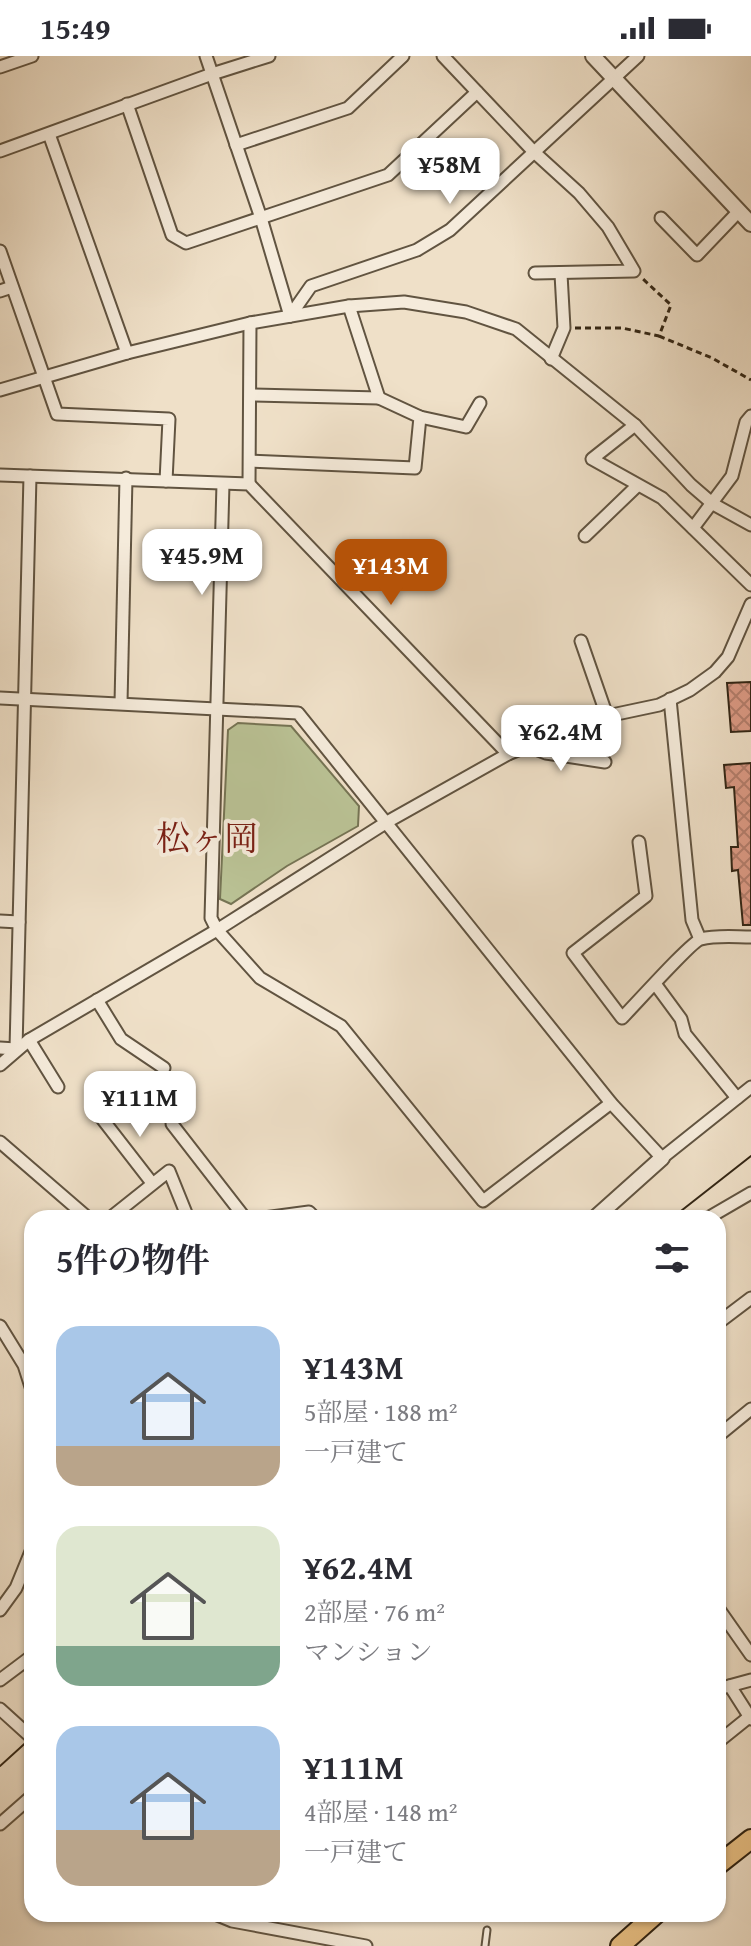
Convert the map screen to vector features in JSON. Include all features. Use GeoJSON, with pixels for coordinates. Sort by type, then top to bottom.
{"type":"FeatureCollection","features":[{"type":"Feature","properties":{"kind":"main road"},"geometry":{"type":"LineString","coordinates":[[726,1859],[751,1839]]}},
{"type":"Feature","properties":{"kind":"main road"},"geometry":{"type":"LineString","coordinates":[[620,1946],[647,1922]]}},
{"type":"Feature","properties":{"kind":"street"},"geometry":{"type":"LineString","coordinates":[[0,67],[32,56]]}},
{"type":"Feature","properties":{"kind":"street"},"geometry":{"type":"LineString","coordinates":[[206,56],[261,218],[290,316]]}},
{"type":"Feature","properties":{"kind":"street"},"geometry":{"type":"LineString","coordinates":[[0,151],[269,56]]}},
{"type":"Feature","properties":{"kind":"street"},"geometry":{"type":"LineString","coordinates":[[236,145],[348,108],[403,56]]}},
{"type":"Feature","properties":{"kind":"street"},"geometry":{"type":"LineString","coordinates":[[443,56],[534,152],[579,193],[608,227],[634,271],[535,273]]}},
{"type":"Feature","properties":{"kind":"street"},"geometry":{"type":"LineString","coordinates":[[593,56],[751,224]]}},
{"type":"Feature","properties":{"kind":"street"},"geometry":{"type":"LineString","coordinates":[[290,316],[311,286],[417,250],[450,230],[638,56]]}},
{"type":"Feature","properties":{"kind":"street"},"geometry":{"type":"LineString","coordinates":[[127,104],[172,235],[186,243],[388,175],[477,92]]}},
{"type":"Feature","properties":{"kind":"street"},"geometry":{"type":"LineString","coordinates":[[49,134],[127,353]]}},
{"type":"Feature","properties":{"kind":"street"},"geometry":{"type":"LineString","coordinates":[[661,218],[697,255],[739,211]]}},
{"type":"Feature","properties":{"kind":"street"},"geometry":{"type":"LineString","coordinates":[[0,251],[6,289],[57,414],[169,419],[166,481]]}},
{"type":"Feature","properties":{"kind":"street"},"geometry":{"type":"LineString","coordinates":[[551,359],[564,328],[561,274]]}},
{"type":"Feature","properties":{"kind":"street"},"geometry":{"type":"LineString","coordinates":[[0,390],[127,353],[250,323],[349,306],[404,302],[466,312],[516,329],[635,425],[713,504],[751,525]]}},
{"type":"Feature","properties":{"kind":"street"},"geometry":{"type":"LineString","coordinates":[[349,306],[379,398]]}},
{"type":"Feature","properties":{"kind":"street"},"geometry":{"type":"LineString","coordinates":[[249,484],[252,395],[250,323]]}},
{"type":"Feature","properties":{"kind":"street"},"geometry":{"type":"LineString","coordinates":[[252,395],[379,398],[420,417],[466,427],[480,403]]}},
{"type":"Feature","properties":{"kind":"street"},"geometry":{"type":"LineString","coordinates":[[693,528],[732,476],[746,422],[751,416]]}},
{"type":"Feature","properties":{"kind":"street"},"geometry":{"type":"LineString","coordinates":[[250,461],[415,468],[420,417]]}},
{"type":"Feature","properties":{"kind":"street"},"geometry":{"type":"LineString","coordinates":[[635,425],[592,459],[662,498],[751,585]]}},
{"type":"Feature","properties":{"kind":"street"},"geometry":{"type":"LineString","coordinates":[[0,475],[249,484],[508,754]]}},
{"type":"Feature","properties":{"kind":"street"},"geometry":{"type":"LineString","coordinates":[[16,1049],[30,476]]}},
{"type":"Feature","properties":{"kind":"street"},"geometry":{"type":"LineString","coordinates":[[121,703],[126,478]]}},
{"type":"Feature","properties":{"kind":"street"},"geometry":{"type":"LineString","coordinates":[[223,484],[211,918],[217,930],[260,978],[341,1026],[483,1201],[611,1103]]}},
{"type":"Feature","properties":{"kind":"street"},"geometry":{"type":"LineString","coordinates":[[585,536],[637,486]]}},
{"type":"Feature","properties":{"kind":"street"},"geometry":{"type":"LineString","coordinates":[[0,1065],[29,1040],[217,930],[387,822],[508,754],[607,716],[659,705],[715,672],[728,657],[751,604]]}},
{"type":"Feature","properties":{"kind":"street"},"geometry":{"type":"LineString","coordinates":[[581,641],[607,716]]}},
{"type":"Feature","properties":{"kind":"street"},"geometry":{"type":"LineString","coordinates":[[0,698],[298,713],[611,1103],[662,1158]]}},
{"type":"Feature","properties":{"kind":"street"},"geometry":{"type":"LineString","coordinates":[[670,699],[692,920],[700,939]]}},
{"type":"Feature","properties":{"kind":"street"},"geometry":{"type":"LineString","coordinates":[[528,746],[546,753],[605,762]]}},
{"type":"Feature","properties":{"kind":"street"},"geometry":{"type":"LineString","coordinates":[[639,842],[646,896],[573,953],[622,1018],[691,944],[700,939],[751,937]]}},
{"type":"Feature","properties":{"kind":"street"},"geometry":{"type":"LineString","coordinates":[[0,921],[19,922]]}},
{"type":"Feature","properties":{"kind":"street"},"geometry":{"type":"LineString","coordinates":[[656,985],[681,1019],[685,1034],[737,1098]]}},
{"type":"Feature","properties":{"kind":"street"},"geometry":{"type":"LineString","coordinates":[[97,1000],[121,1039],[164,1068]]}},
{"type":"Feature","properties":{"kind":"street"},"geometry":{"type":"LineString","coordinates":[[29,1040],[58,1087]]}},
{"type":"Feature","properties":{"kind":"street"},"geometry":{"type":"LineString","coordinates":[[0,1048],[16,1049]]}},
{"type":"Feature","properties":{"kind":"street"},"geometry":{"type":"LineString","coordinates":[[604,1210],[662,1158],[751,1087]]}},
{"type":"Feature","properties":{"kind":"street"},"geometry":{"type":"LineString","coordinates":[[100,1116],[152,1183]]}},
{"type":"Feature","properties":{"kind":"street"},"geometry":{"type":"LineString","coordinates":[[172,1124],[239,1210]]}},
{"type":"Feature","properties":{"kind":"street"},"geometry":{"type":"LineString","coordinates":[[0,1142],[79,1210]]}},
{"type":"Feature","properties":{"kind":"street"},"geometry":{"type":"LineString","coordinates":[[120,1210],[169,1171],[185,1210]]}},
{"type":"Feature","properties":{"kind":"street"},"geometry":{"type":"LineString","coordinates":[[722,1210],[751,1193]]}},
{"type":"Feature","properties":{"kind":"street"},"geometry":{"type":"LineString","coordinates":[[726,1317],[751,1298]]}},
{"type":"Feature","properties":{"kind":"street"},"geometry":{"type":"LineString","coordinates":[[0,1326],[5,1342],[24,1365]]}},
{"type":"Feature","properties":{"kind":"street"},"geometry":{"type":"LineString","coordinates":[[726,1429],[751,1409]]}},
{"type":"Feature","properties":{"kind":"street"},"geometry":{"type":"LineString","coordinates":[[0,1610],[16,1588],[24,1568]]}},
{"type":"Feature","properties":{"kind":"street"},"geometry":{"type":"LineString","coordinates":[[726,1619],[751,1655]]}},
{"type":"Feature","properties":{"kind":"street"},"geometry":{"type":"LineString","coordinates":[[0,1680],[24,1662]]}},
{"type":"Feature","properties":{"kind":"street"},"geometry":{"type":"LineString","coordinates":[[726,1686],[751,1680]]}},
{"type":"Feature","properties":{"kind":"street"},"geometry":{"type":"LineString","coordinates":[[726,1689],[750,1718],[726,1736]]}},
{"type":"Feature","properties":{"kind":"street"},"geometry":{"type":"LineString","coordinates":[[0,1709],[24,1731]]}},
{"type":"Feature","properties":{"kind":"street"},"geometry":{"type":"LineString","coordinates":[[0,1824],[24,1803]]}},
{"type":"Feature","properties":{"kind":"street"},"geometry":{"type":"LineString","coordinates":[[237,1922],[366,1946]]}},
{"type":"Feature","properties":{"kind":"lane"},"geometry":{"type":"LineString","coordinates":[[485,1946],[487,1930]]}},
{"type":"Feature","properties":{"kind":"path"},"geometry":{"type":"LineString","coordinates":[[634,271],[671,305],[659,336]]}},
{"type":"Feature","properties":{"kind":"path"},"geometry":{"type":"LineString","coordinates":[[564,328],[622,328],[659,336],[712,358],[751,380]]}},
{"type":"Feature","properties":{"kind":"green space"},"geometry":{"type":"Polygon","coordinates":[[[238,723],[291,726],[359,806],[358,826],[287,866],[231,904],[220,899],[228,730],[238,723]]]}},
{"type":"Feature","properties":{"kind":"building"},"geometry":{"type":"Polygon","coordinates":[[[751,682],[751,731],[731,732],[727,683],[751,682]]]}},
{"type":"Feature","properties":{"kind":"building"},"geometry":{"type":"Polygon","coordinates":[[[751,763],[751,925],[743,925],[738,870],[732,871],[731,847],[738,847],[734,787],[726,788],[724,765],[751,763]]]}},
{"type":"Feature","properties":{"kind":"tram line"},"geometry":{"type":"LineString","coordinates":[[682,1210],[751,1156]]}},
{"type":"Feature","properties":{"kind":"tram line"},"geometry":{"type":"LineString","coordinates":[[0,1766],[24,1744]]}},
{"type":"Feature","properties":{"kind":"district","name":"松ヶ岡"},"geometry":{"type":"Point","coordinates":[207,837]}}]}
